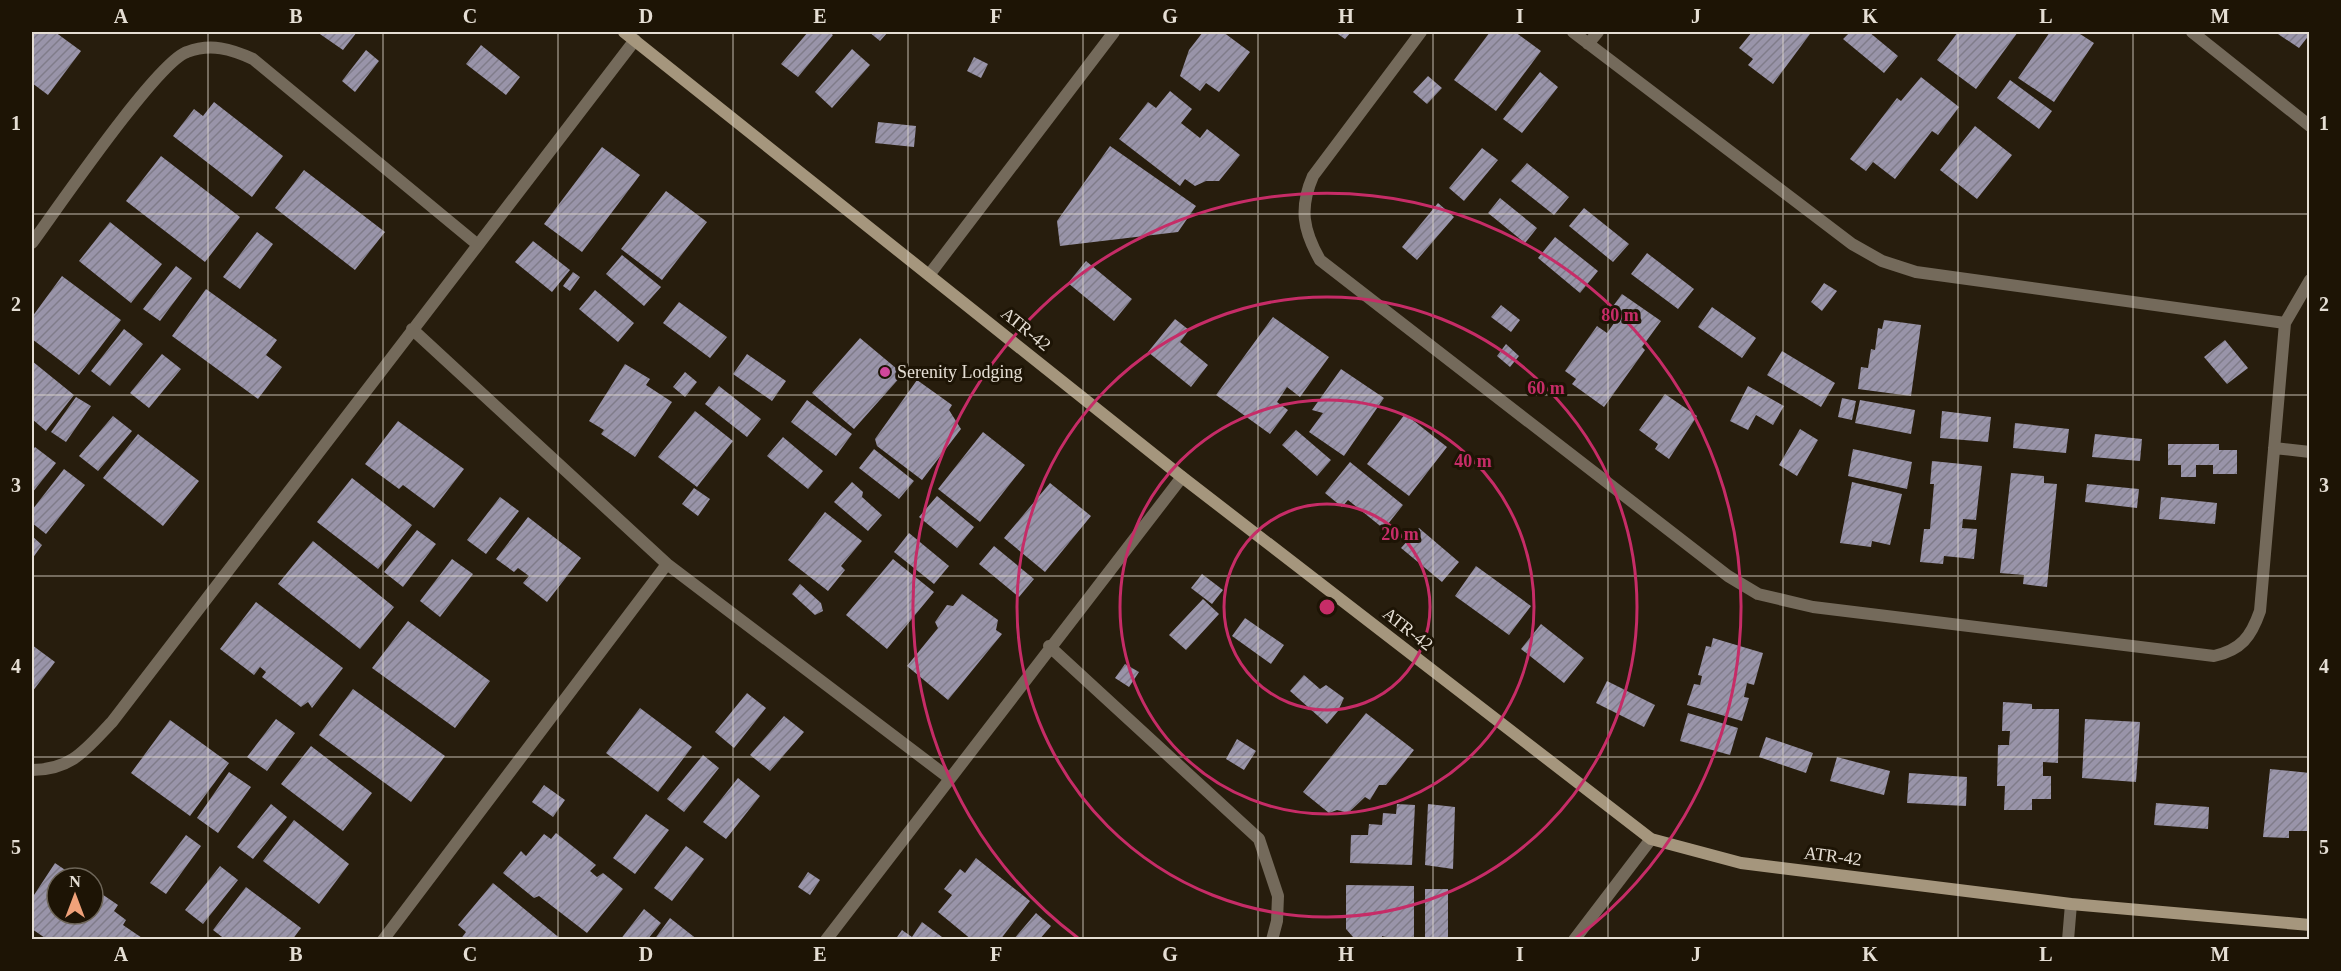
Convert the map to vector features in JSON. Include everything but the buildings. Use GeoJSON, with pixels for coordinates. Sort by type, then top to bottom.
{"type":"FeatureCollection","features":[{"type":"Feature","properties":{"kind":"street","name":"ATR-42"},"geometry":{"type":"LineString","coordinates":[[624,32],[1182,477],[1651,839],[1741,863],[2071,904],[2310,924]]}},
{"type":"Feature","properties":{"kind":"street"},"geometry":{"type":"LineString","coordinates":[[929,275],[1114,32]]}},
{"type":"Feature","properties":{"kind":"street"},"geometry":{"type":"LineString","coordinates":[[1421,32],[1313,176],[1304,195],[1304,221],[1308,240],[1320,260],[1728,576],[1758,594],[1837,610],[2214,656],[2229,653],[2243,645],[2254,628],[2260,611],[2285,323],[2310,280]]}},
{"type":"Feature","properties":{"kind":"street"},"geometry":{"type":"LineString","coordinates":[[1573,32],[1852,244],[1882,261],[1916,272],[2285,323]]}},
{"type":"Feature","properties":{"kind":"street"},"geometry":{"type":"LineString","coordinates":[[1588,44],[1598,32]]}},
{"type":"Feature","properties":{"kind":"street"},"geometry":{"type":"LineString","coordinates":[[2192,32],[2310,126]]}},
{"type":"Feature","properties":{"kind":"street"},"geometry":{"type":"LineString","coordinates":[[32,770],[50,770],[80,757],[112,722],[635,40]]}},
{"type":"Feature","properties":{"kind":"street"},"geometry":{"type":"LineString","coordinates":[[32,243],[158,75],[185,52],[209,47],[233,49],[253,59],[478,245]]}},
{"type":"Feature","properties":{"kind":"street"},"geometry":{"type":"LineString","coordinates":[[412,329],[667,564],[949,777]]}},
{"type":"Feature","properties":{"kind":"street"},"geometry":{"type":"LineString","coordinates":[[2274,448],[2310,452]]}},
{"type":"Feature","properties":{"kind":"street"},"geometry":{"type":"LineString","coordinates":[[826,939],[1049,646],[1182,477]]}},
{"type":"Feature","properties":{"kind":"street"},"geometry":{"type":"LineString","coordinates":[[382,939],[667,564]]}},
{"type":"Feature","properties":{"kind":"street"},"geometry":{"type":"LineString","coordinates":[[1049,646],[1259,839],[1270,866],[1278,896],[1272,939]]}},
{"type":"Feature","properties":{"kind":"street"},"geometry":{"type":"LineString","coordinates":[[1574,939],[1651,839]]}},
{"type":"Feature","properties":{"kind":"street"},"geometry":{"type":"LineString","coordinates":[[2068,939],[2071,904]]}},
{"type":"Feature","properties":{"kind":"place","name":"Serenity Lodging"},"geometry":{"type":"Point","coordinates":[885,372]}}]}
